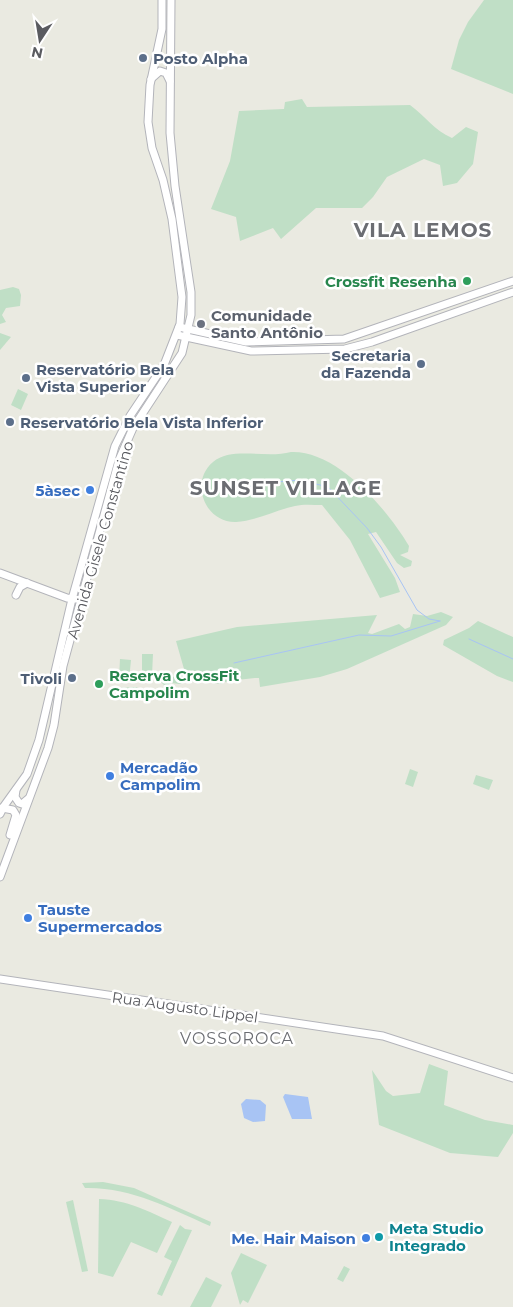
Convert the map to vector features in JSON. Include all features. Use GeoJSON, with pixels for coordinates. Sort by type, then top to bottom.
{"type":"FeatureCollection","features":[{"type":"Feature","properties":{"kind":"main road","name":"Avenida Gisele Constantino"},"geometry":{"type":"LineString","coordinates":[[1,811],[30,768],[72,599],[114,446],[130,416],[164,365],[179,327],[182,297],[172,219],[169,200],[150,137],[149,99],[151,79],[162,29],[162,0]]}},
{"type":"Feature","properties":{"kind":"main road","name":"Avenida Gisele Constantino"},"geometry":{"type":"LineString","coordinates":[[0,877],[48,748],[54,725],[63,666],[125,443],[182,353],[189,330],[191,292],[175,186],[170,133],[171,0]]}},
{"type":"Feature","properties":{"kind":"main road"},"geometry":{"type":"LineString","coordinates":[[151,79],[160,72],[166,73],[170,82]]}},
{"type":"Feature","properties":{"kind":"main road"},"geometry":{"type":"LineString","coordinates":[[179,327],[246,342],[344,339],[513,281]]}},
{"type":"Feature","properties":{"kind":"main road"},"geometry":{"type":"LineString","coordinates":[[177,335],[251,351],[345,349],[372,342],[513,292]]}},
{"type":"Feature","properties":{"kind":"main road"},"geometry":{"type":"LineString","coordinates":[[182,353],[192,343],[201,341]]}},
{"type":"Feature","properties":{"kind":"main road"},"geometry":{"type":"LineString","coordinates":[[0,573],[72,599],[82,600]]}},
{"type":"Feature","properties":{"kind":"main road"},"geometry":{"type":"LineString","coordinates":[[16,595],[20,586],[27,583]]}},
{"type":"Feature","properties":{"kind":"main road"},"geometry":{"type":"LineString","coordinates":[[53,678],[56,680],[58,698]]}},
{"type":"Feature","properties":{"kind":"main road"},"geometry":{"type":"LineString","coordinates":[[16,789],[15,797],[18,803],[25,802],[28,799]]}},
{"type":"Feature","properties":{"kind":"main road"},"geometry":{"type":"LineString","coordinates":[[0,872],[16,818],[13,810],[1,811]]}},
{"type":"Feature","properties":{"kind":"main road","name":"Rua Augusto Lippel"},"geometry":{"type":"LineString","coordinates":[[0,979],[383,1036],[513,1078]]}},
{"type":"Feature","properties":{"kind":"green space"},"geometry":{"type":"Polygon","coordinates":[[[484,0],[513,0],[513,94],[451,69],[459,40],[468,22],[484,0]]]}},
{"type":"Feature","properties":{"kind":"green space"},"geometry":{"type":"Polygon","coordinates":[[[302,99],[307,107],[410,105],[435,127],[452,138],[466,127],[478,132],[473,164],[457,183],[443,186],[440,165],[424,159],[387,177],[373,197],[362,208],[316,208],[281,239],[273,228],[240,241],[236,217],[211,209],[230,161],[239,111],[284,109],[285,102],[302,99]]]}},
{"type":"Feature","properties":{"kind":"green space"},"geometry":{"type":"Polygon","coordinates":[[[13,287],[19,289],[21,295],[20,306],[6,308],[2,315],[6,322],[0,324],[0,290],[13,287]]]}},
{"type":"Feature","properties":{"kind":"green space"},"geometry":{"type":"Polygon","coordinates":[[[0,333],[11,337],[0,350],[0,333]]]}},
{"type":"Feature","properties":{"kind":"green space"},"geometry":{"type":"Polygon","coordinates":[[[18,389],[28,394],[21,410],[11,405],[18,389]]]}},
{"type":"Feature","properties":{"kind":"green space"},"geometry":{"type":"Polygon","coordinates":[[[291,452],[308,454],[326,461],[343,471],[359,484],[388,515],[409,546],[408,552],[400,555],[412,561],[411,566],[404,568],[397,563],[376,532],[368,534],[395,578],[400,592],[380,598],[350,540],[322,505],[298,505],[251,520],[236,522],[225,521],[209,509],[204,500],[202,480],[206,470],[213,462],[221,457],[230,455],[281,454],[291,452]]]}},
{"type":"Feature","properties":{"kind":"green space"},"geometry":{"type":"Polygon","coordinates":[[[441,612],[453,617],[446,625],[347,669],[320,677],[260,687],[259,678],[228,681],[221,684],[189,680],[180,684],[171,683],[166,687],[159,680],[177,676],[176,671],[184,669],[176,641],[237,627],[377,615],[368,633],[372,634],[399,624],[405,629],[410,627],[413,614],[427,616],[441,612]]]}},
{"type":"Feature","properties":{"kind":"green space"},"geometry":{"type":"Polygon","coordinates":[[[478,621],[513,637],[513,682],[497,676],[443,645],[444,640],[469,628],[478,621]]]}},
{"type":"Feature","properties":{"kind":"green space"},"geometry":{"type":"Polygon","coordinates":[[[142,654],[153,654],[152,675],[142,675],[142,654]]]}},
{"type":"Feature","properties":{"kind":"green space"},"geometry":{"type":"Polygon","coordinates":[[[120,659],[131,660],[129,680],[119,680],[120,659]]]}},
{"type":"Feature","properties":{"kind":"green space"},"geometry":{"type":"Polygon","coordinates":[[[137,687],[138,697],[117,699],[116,688],[137,687]]]}},
{"type":"Feature","properties":{"kind":"green space"},"geometry":{"type":"Polygon","coordinates":[[[410,769],[418,772],[413,787],[405,784],[410,769]]]}},
{"type":"Feature","properties":{"kind":"green space"},"geometry":{"type":"Polygon","coordinates":[[[476,775],[493,780],[489,790],[473,784],[476,775]]]}},
{"type":"Feature","properties":{"kind":"green space"},"geometry":{"type":"Polygon","coordinates":[[[429,1064],[448,1071],[444,1105],[485,1120],[513,1125],[513,1133],[498,1157],[450,1153],[379,1125],[372,1070],[386,1091],[393,1096],[420,1093],[429,1064]]]}},
{"type":"Feature","properties":{"kind":"green space"},"geometry":{"type":"Polygon","coordinates":[[[103,1182],[134,1188],[211,1222],[210,1226],[149,1200],[118,1191],[85,1188],[82,1183],[103,1182]]]}},
{"type":"Feature","properties":{"kind":"green space"},"geometry":{"type":"Polygon","coordinates":[[[99,1199],[119,1201],[146,1210],[172,1222],[157,1253],[131,1242],[113,1277],[98,1273],[99,1199]]]}},
{"type":"Feature","properties":{"kind":"green space"},"geometry":{"type":"Polygon","coordinates":[[[73,1200],[88,1271],[82,1272],[66,1202],[73,1200]]]}},
{"type":"Feature","properties":{"kind":"green space"},"geometry":{"type":"Polygon","coordinates":[[[180,1225],[185,1229],[192,1230],[162,1296],[157,1294],[172,1261],[164,1257],[180,1225]]]}},
{"type":"Feature","properties":{"kind":"green space"},"geometry":{"type":"Polygon","coordinates":[[[241,1253],[267,1265],[248,1303],[243,1300],[240,1305],[231,1273],[241,1253]]]}},
{"type":"Feature","properties":{"kind":"green space"},"geometry":{"type":"Polygon","coordinates":[[[344,1266],[350,1269],[343,1282],[337,1279],[344,1266]]]}},
{"type":"Feature","properties":{"kind":"green space"},"geometry":{"type":"Polygon","coordinates":[[[206,1277],[222,1285],[211,1307],[190,1307],[206,1277]]]}},
{"type":"Feature","properties":{"kind":"water"},"geometry":{"type":"Polygon","coordinates":[[[285,1094],[308,1097],[312,1119],[292,1119],[283,1097],[285,1094]]]}},
{"type":"Feature","properties":{"kind":"water"},"geometry":{"type":"Polygon","coordinates":[[[246,1099],[260,1100],[266,1105],[265,1121],[253,1122],[244,1118],[241,1104],[246,1099]]]}},
{"type":"Feature","properties":{"kind":"waterway"},"geometry":{"type":"LineString","coordinates":[[240,489],[265,483],[300,480],[328,487],[367,528],[381,547],[417,610],[429,619],[440,621]]}},
{"type":"Feature","properties":{"kind":"waterway"},"geometry":{"type":"LineString","coordinates":[[234,663],[359,635],[391,636],[440,621]]}},
{"type":"Feature","properties":{"kind":"waterway"},"geometry":{"type":"LineString","coordinates":[[469,639],[513,659]]}},
{"type":"Feature","properties":{"kind":"place","name":"Posto Alpha"},"geometry":{"type":"Point","coordinates":[143,58]}},
{"type":"Feature","properties":{"kind":"place","name":"Crossfit Resenha"},"geometry":{"type":"Point","coordinates":[467,281]}},
{"type":"Feature","properties":{"kind":"place","name":"Comunidade Santo Antônio"},"geometry":{"type":"Point","coordinates":[201,324]}},
{"type":"Feature","properties":{"kind":"place","name":"Secretaria da Fazenda"},"geometry":{"type":"Point","coordinates":[421,364]}},
{"type":"Feature","properties":{"kind":"place","name":"Reservatório Bela Vista Superior"},"geometry":{"type":"Point","coordinates":[26,378]}},
{"type":"Feature","properties":{"kind":"place","name":"Reservatório Bela Vista Inferior"},"geometry":{"type":"Point","coordinates":[10,422]}},
{"type":"Feature","properties":{"kind":"place","name":"5àsec"},"geometry":{"type":"Point","coordinates":[90,490]}},
{"type":"Feature","properties":{"kind":"place","name":"Tivoli"},"geometry":{"type":"Point","coordinates":[72,678]}},
{"type":"Feature","properties":{"kind":"place","name":"Reserva CrossFit Campolim"},"geometry":{"type":"Point","coordinates":[99,684]}},
{"type":"Feature","properties":{"kind":"place","name":"Mercadão Campolim"},"geometry":{"type":"Point","coordinates":[110,776]}},
{"type":"Feature","properties":{"kind":"place","name":"Tauste Supermercados"},"geometry":{"type":"Point","coordinates":[28,918]}},
{"type":"Feature","properties":{"kind":"place","name":"Meta Studio Integrado"},"geometry":{"type":"Point","coordinates":[379,1237]}},
{"type":"Feature","properties":{"kind":"place","name":"Me. Hair Maison"},"geometry":{"type":"Point","coordinates":[366,1238]}},
{"type":"Feature","properties":{"kind":"district","name":"VILA LEMOS"},"geometry":{"type":"Point","coordinates":[423,230]}},
{"type":"Feature","properties":{"kind":"district","name":"SUNSET VILLAGE"},"geometry":{"type":"Point","coordinates":[286,488]}},
{"type":"Feature","properties":{"kind":"district","name":"VOSSOROCA"},"geometry":{"type":"Point","coordinates":[237,1038]}}]}
